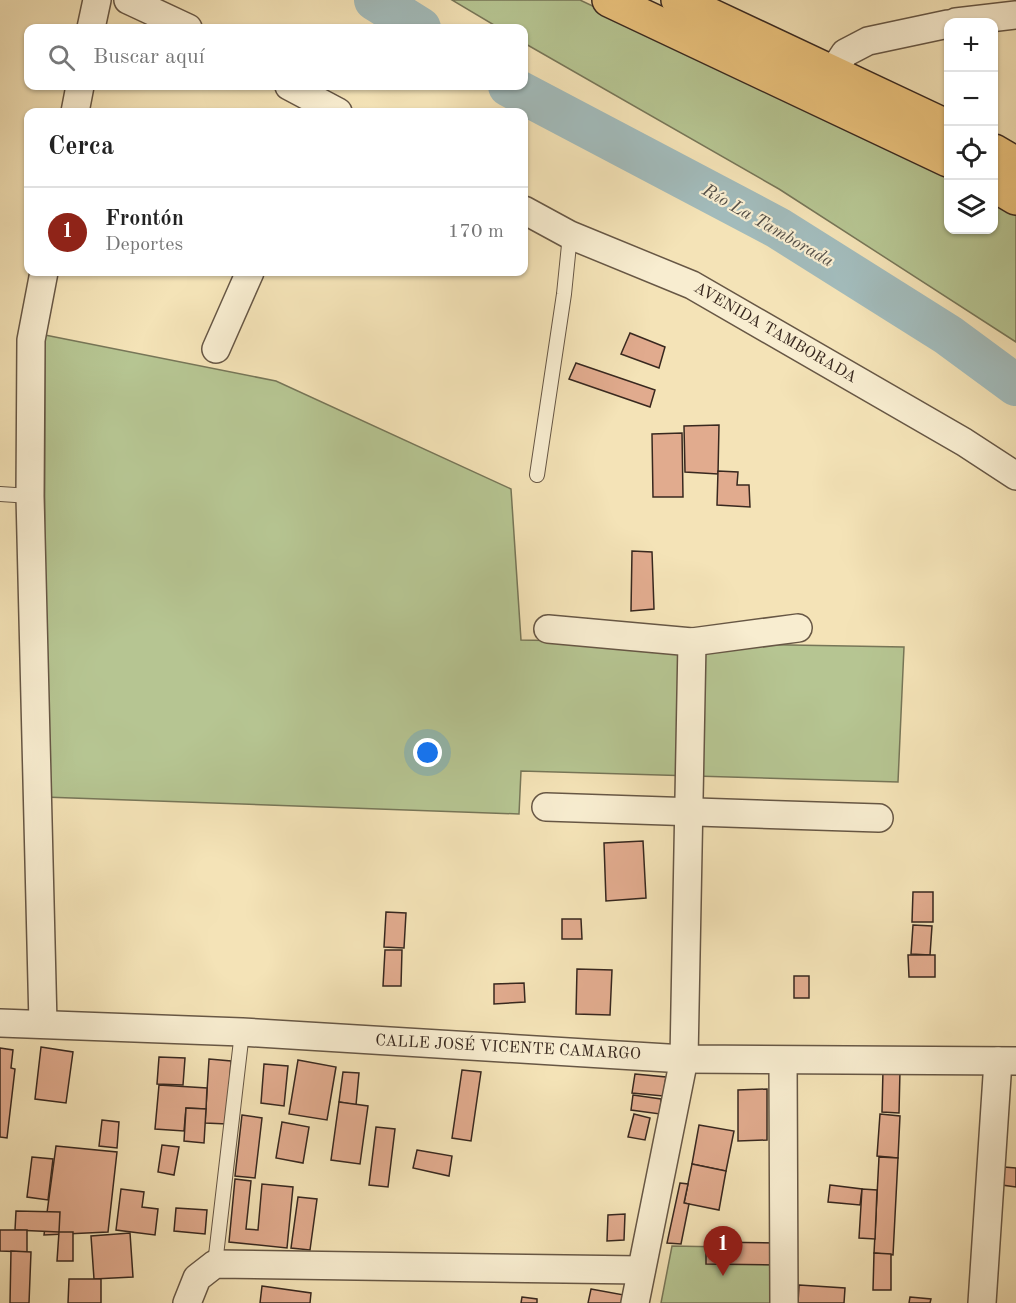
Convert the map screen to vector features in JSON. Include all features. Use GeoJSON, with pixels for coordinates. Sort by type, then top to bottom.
{"type":"FeatureCollection","features":[{"type":"Feature","properties":{"kind":"main road"},"geometry":{"type":"LineString","coordinates":[[678,0],[946,126]]}},
{"type":"Feature","properties":{"kind":"main road"},"geometry":{"type":"LineString","coordinates":[[623,3],[944,158]]}},
{"type":"Feature","properties":{"kind":"main road"},"geometry":{"type":"LineString","coordinates":[[998,154],[1016,164]]}},
{"type":"Feature","properties":{"kind":"main road"},"geometry":{"type":"LineString","coordinates":[[998,188],[1016,198]]}},
{"type":"Feature","properties":{"kind":"street"},"geometry":{"type":"LineString","coordinates":[[92,24],[97,0]]}},
{"type":"Feature","properties":{"kind":"street"},"geometry":{"type":"LineString","coordinates":[[128,0],[179,24]]}},
{"type":"Feature","properties":{"kind":"street"},"geometry":{"type":"LineString","coordinates":[[990,18],[1016,15]]}},
{"type":"Feature","properties":{"kind":"street"},"geometry":{"type":"LineString","coordinates":[[833,71],[845,53],[868,41],[944,25]]}},
{"type":"Feature","properties":{"kind":"street"},"geometry":{"type":"LineString","coordinates":[[76,108],[79,90]]}},
{"type":"Feature","properties":{"kind":"street"},"geometry":{"type":"LineString","coordinates":[[295,90],[324,108]]}},
{"type":"Feature","properties":{"kind":"street","name":"AVENIDA TAMBORADA"},"geometry":{"type":"LineString","coordinates":[[528,212],[570,235],[692,285],[964,442],[1016,476]]}},
{"type":"Feature","properties":{"kind":"street"},"geometry":{"type":"LineString","coordinates":[[43,276],[31,340],[30,496],[43,1024]]}},
{"type":"Feature","properties":{"kind":"street"},"geometry":{"type":"LineString","coordinates":[[216,349],[248,276]]}},
{"type":"Feature","properties":{"kind":"street"},"geometry":{"type":"LineString","coordinates":[[548,629],[692,642],[798,628]]}},
{"type":"Feature","properties":{"kind":"street"},"geometry":{"type":"LineString","coordinates":[[635,1303],[684,1059],[692,642]]}},
{"type":"Feature","properties":{"kind":"street"},"geometry":{"type":"LineString","coordinates":[[546,807],[879,818]]}},
{"type":"Feature","properties":{"kind":"street","name":"CALLE JOSÉ VICENTE CAMARGO"},"geometry":{"type":"LineString","coordinates":[[0,1023],[242,1032],[684,1059],[1007,1061]]}},
{"type":"Feature","properties":{"kind":"street"},"geometry":{"type":"LineString","coordinates":[[783,1061],[784,1303]]}},
{"type":"Feature","properties":{"kind":"street"},"geometry":{"type":"LineString","coordinates":[[982,1303],[1007,1061]]}},
{"type":"Feature","properties":{"kind":"street"},"geometry":{"type":"LineString","coordinates":[[187,1303],[197,1278],[215,1264],[641,1270]]}},
{"type":"Feature","properties":{"kind":"lane"},"geometry":{"type":"LineString","coordinates":[[537,475],[564,294],[570,235]]}},
{"type":"Feature","properties":{"kind":"lane"},"geometry":{"type":"LineString","coordinates":[[0,494],[30,496]]}},
{"type":"Feature","properties":{"kind":"lane"},"geometry":{"type":"LineString","coordinates":[[215,1264],[242,1032]]}},
{"type":"Feature","properties":{"kind":"green space"},"geometry":{"type":"Polygon","coordinates":[[[452,0],[580,0],[944,172],[944,234],[998,234],[998,203],[1016,214],[1016,342],[779,189],[528,45],[528,24],[492,24],[452,0]]]}},
{"type":"Feature","properties":{"kind":"green space"},"geometry":{"type":"Polygon","coordinates":[[[45,335],[276,381],[511,489],[521,640],[904,647],[898,782],[521,771],[519,814],[44,797],[45,335]]]}},
{"type":"Feature","properties":{"kind":"green space"},"geometry":{"type":"Polygon","coordinates":[[[672,1246],[782,1248],[780,1303],[661,1303],[672,1246]]]}},
{"type":"Feature","properties":{"kind":"building"},"geometry":{"type":"Polygon","coordinates":[[[630,333],[665,347],[659,368],[621,354],[630,333]]]}},
{"type":"Feature","properties":{"kind":"building"},"geometry":{"type":"Polygon","coordinates":[[[576,363],[655,390],[650,407],[569,379],[576,363]]]}},
{"type":"Feature","properties":{"kind":"building"},"geometry":{"type":"Polygon","coordinates":[[[719,425],[718,474],[685,472],[684,426],[719,425]]]}},
{"type":"Feature","properties":{"kind":"building"},"geometry":{"type":"Polygon","coordinates":[[[682,433],[683,497],[653,497],[652,434],[682,433]]]}},
{"type":"Feature","properties":{"kind":"building"},"geometry":{"type":"Polygon","coordinates":[[[718,471],[738,472],[737,485],[749,485],[750,507],[717,505],[718,471]]]}},
{"type":"Feature","properties":{"kind":"building"},"geometry":{"type":"Polygon","coordinates":[[[632,551],[652,552],[654,609],[631,611],[632,551]]]}},
{"type":"Feature","properties":{"kind":"building"},"geometry":{"type":"Polygon","coordinates":[[[643,841],[646,898],[606,901],[604,843],[643,841]]]}},
{"type":"Feature","properties":{"kind":"building"},"geometry":{"type":"Polygon","coordinates":[[[913,892],[933,892],[933,922],[912,922],[913,892]]]}},
{"type":"Feature","properties":{"kind":"building"},"geometry":{"type":"Polygon","coordinates":[[[386,912],[406,913],[404,948],[384,947],[386,912]]]}},
{"type":"Feature","properties":{"kind":"building"},"geometry":{"type":"Polygon","coordinates":[[[562,919],[581,919],[582,939],[562,939],[562,919]]]}},
{"type":"Feature","properties":{"kind":"building"},"geometry":{"type":"Polygon","coordinates":[[[913,925],[932,926],[930,955],[911,954],[913,925]]]}},
{"type":"Feature","properties":{"kind":"building"},"geometry":{"type":"Polygon","coordinates":[[[385,950],[402,950],[401,986],[383,986],[385,950]]]}},
{"type":"Feature","properties":{"kind":"building"},"geometry":{"type":"Polygon","coordinates":[[[908,955],[935,955],[935,977],[909,977],[908,955]]]}},
{"type":"Feature","properties":{"kind":"building"},"geometry":{"type":"Polygon","coordinates":[[[577,969],[612,970],[610,1015],[576,1014],[577,969]]]}},
{"type":"Feature","properties":{"kind":"building"},"geometry":{"type":"Polygon","coordinates":[[[794,976],[809,976],[809,998],[794,998],[794,976]]]}},
{"type":"Feature","properties":{"kind":"building"},"geometry":{"type":"Polygon","coordinates":[[[524,983],[525,1002],[494,1004],[494,984],[524,983]]]}},
{"type":"Feature","properties":{"kind":"building"},"geometry":{"type":"Polygon","coordinates":[[[41,1047],[73,1052],[66,1103],[35,1099],[41,1047]]]}},
{"type":"Feature","properties":{"kind":"building"},"geometry":{"type":"Polygon","coordinates":[[[0,1048],[13,1050],[11,1068],[15,1069],[7,1138],[0,1137],[0,1048]]]}},
{"type":"Feature","properties":{"kind":"building"},"geometry":{"type":"Polygon","coordinates":[[[159,1057],[185,1058],[183,1085],[157,1084],[159,1057]]]}},
{"type":"Feature","properties":{"kind":"building"},"geometry":{"type":"Polygon","coordinates":[[[209,1059],[231,1061],[227,1124],[205,1123],[209,1059]]]}},
{"type":"Feature","properties":{"kind":"building"},"geometry":{"type":"Polygon","coordinates":[[[298,1060],[336,1067],[327,1120],[289,1114],[298,1060]]]}},
{"type":"Feature","properties":{"kind":"building"},"geometry":{"type":"Polygon","coordinates":[[[264,1064],[288,1066],[284,1106],[261,1103],[264,1064]]]}},
{"type":"Feature","properties":{"kind":"building"},"geometry":{"type":"Polygon","coordinates":[[[462,1070],[481,1072],[471,1141],[452,1138],[462,1070]]]}},
{"type":"Feature","properties":{"kind":"building"},"geometry":{"type":"Polygon","coordinates":[[[883,1070],[900,1071],[899,1113],[882,1112],[883,1070]]]}},
{"type":"Feature","properties":{"kind":"building"},"geometry":{"type":"Polygon","coordinates":[[[343,1072],[359,1073],[356,1105],[339,1102],[343,1072]]]}},
{"type":"Feature","properties":{"kind":"building"},"geometry":{"type":"Polygon","coordinates":[[[635,1074],[666,1077],[663,1096],[632,1093],[635,1074]]]}},
{"type":"Feature","properties":{"kind":"building"},"geometry":{"type":"Polygon","coordinates":[[[159,1085],[207,1088],[206,1109],[186,1108],[184,1131],[155,1129],[159,1085]]]}},
{"type":"Feature","properties":{"kind":"building"},"geometry":{"type":"Polygon","coordinates":[[[767,1089],[767,1140],[738,1141],[738,1090],[767,1089]]]}},
{"type":"Feature","properties":{"kind":"building"},"geometry":{"type":"Polygon","coordinates":[[[633,1095],[661,1099],[660,1114],[631,1110],[633,1095]]]}},
{"type":"Feature","properties":{"kind":"building"},"geometry":{"type":"Polygon","coordinates":[[[339,1102],[368,1106],[360,1164],[331,1160],[339,1102]]]}},
{"type":"Feature","properties":{"kind":"building"},"geometry":{"type":"Polygon","coordinates":[[[186,1108],[206,1109],[204,1143],[184,1141],[186,1108]]]}},
{"type":"Feature","properties":{"kind":"building"},"geometry":{"type":"Polygon","coordinates":[[[634,1114],[650,1118],[645,1140],[628,1137],[634,1114]]]}},
{"type":"Feature","properties":{"kind":"building"},"geometry":{"type":"Polygon","coordinates":[[[880,1114],[900,1116],[898,1158],[877,1156],[880,1114]]]}},
{"type":"Feature","properties":{"kind":"building"},"geometry":{"type":"Polygon","coordinates":[[[242,1115],[262,1118],[255,1178],[235,1176],[242,1115]]]}},
{"type":"Feature","properties":{"kind":"building"},"geometry":{"type":"Polygon","coordinates":[[[102,1120],[119,1122],[117,1148],[99,1146],[102,1120]]]}},
{"type":"Feature","properties":{"kind":"building"},"geometry":{"type":"Polygon","coordinates":[[[282,1122],[309,1127],[303,1163],[276,1158],[282,1122]]]}},
{"type":"Feature","properties":{"kind":"building"},"geometry":{"type":"Polygon","coordinates":[[[699,1125],[734,1131],[726,1171],[692,1164],[699,1125]]]}},
{"type":"Feature","properties":{"kind":"building"},"geometry":{"type":"Polygon","coordinates":[[[376,1127],[395,1129],[388,1187],[369,1185],[376,1127]]]}},
{"type":"Feature","properties":{"kind":"building"},"geometry":{"type":"Polygon","coordinates":[[[162,1145],[179,1147],[174,1175],[158,1172],[162,1145]]]}},
{"type":"Feature","properties":{"kind":"building"},"geometry":{"type":"Polygon","coordinates":[[[56,1146],[117,1152],[108,1232],[44,1235],[56,1146]]]}},
{"type":"Feature","properties":{"kind":"building"},"geometry":{"type":"Polygon","coordinates":[[[417,1150],[452,1156],[449,1176],[413,1168],[417,1150]]]}},
{"type":"Feature","properties":{"kind":"building"},"geometry":{"type":"Polygon","coordinates":[[[32,1157],[53,1159],[48,1200],[27,1197],[32,1157]]]}},
{"type":"Feature","properties":{"kind":"building"},"geometry":{"type":"Polygon","coordinates":[[[879,1157],[898,1158],[893,1255],[874,1253],[879,1157]]]}},
{"type":"Feature","properties":{"kind":"building"},"geometry":{"type":"Polygon","coordinates":[[[692,1164],[726,1171],[719,1210],[684,1203],[692,1164]]]}},
{"type":"Feature","properties":{"kind":"building"},"geometry":{"type":"Polygon","coordinates":[[[1004,1167],[1016,1168],[1016,1187],[1002,1185],[1004,1167]]]}},
{"type":"Feature","properties":{"kind":"building"},"geometry":{"type":"Polygon","coordinates":[[[235,1179],[251,1181],[246,1229],[258,1230],[262,1184],[293,1187],[287,1248],[229,1242],[235,1179]]]}},
{"type":"Feature","properties":{"kind":"building"},"geometry":{"type":"Polygon","coordinates":[[[680,1183],[688,1184],[684,1203],[689,1204],[681,1244],[667,1243],[680,1183]]]}},
{"type":"Feature","properties":{"kind":"building"},"geometry":{"type":"Polygon","coordinates":[[[830,1185],[862,1189],[860,1205],[828,1202],[830,1185]]]}},
{"type":"Feature","properties":{"kind":"building"},"geometry":{"type":"Polygon","coordinates":[[[121,1189],[144,1192],[142,1207],[158,1209],[155,1235],[116,1230],[121,1189]]]}},
{"type":"Feature","properties":{"kind":"building"},"geometry":{"type":"Polygon","coordinates":[[[862,1189],[877,1190],[875,1239],[859,1238],[862,1189]]]}},
{"type":"Feature","properties":{"kind":"building"},"geometry":{"type":"Polygon","coordinates":[[[298,1197],[317,1199],[310,1250],[291,1248],[298,1197]]]}},
{"type":"Feature","properties":{"kind":"building"},"geometry":{"type":"Polygon","coordinates":[[[176,1208],[207,1210],[205,1234],[174,1231],[176,1208]]]}},
{"type":"Feature","properties":{"kind":"building"},"geometry":{"type":"Polygon","coordinates":[[[16,1211],[60,1212],[59,1232],[15,1230],[16,1211]]]}},
{"type":"Feature","properties":{"kind":"building"},"geometry":{"type":"Polygon","coordinates":[[[625,1214],[624,1240],[607,1241],[608,1215],[625,1214]]]}},
{"type":"Feature","properties":{"kind":"building"},"geometry":{"type":"Polygon","coordinates":[[[0,1230],[27,1230],[27,1252],[0,1251],[0,1230]]]}},
{"type":"Feature","properties":{"kind":"building"},"geometry":{"type":"Polygon","coordinates":[[[59,1232],[73,1232],[73,1261],[57,1261],[59,1232]]]}},
{"type":"Feature","properties":{"kind":"building"},"geometry":{"type":"Polygon","coordinates":[[[130,1233],[133,1277],[94,1279],[91,1236],[130,1233]]]}},
{"type":"Feature","properties":{"kind":"building"},"geometry":{"type":"Polygon","coordinates":[[[706,1242],[776,1243],[776,1265],[706,1264],[706,1242]]]}},
{"type":"Feature","properties":{"kind":"building"},"geometry":{"type":"Polygon","coordinates":[[[11,1251],[31,1252],[29,1303],[10,1303],[11,1251]]]}},
{"type":"Feature","properties":{"kind":"building"},"geometry":{"type":"Polygon","coordinates":[[[874,1253],[891,1254],[891,1290],[873,1290],[874,1253]]]}},
{"type":"Feature","properties":{"kind":"building"},"geometry":{"type":"Polygon","coordinates":[[[69,1279],[101,1279],[101,1303],[68,1303],[69,1279]]]}},
{"type":"Feature","properties":{"kind":"building"},"geometry":{"type":"Polygon","coordinates":[[[799,1285],[845,1288],[844,1303],[798,1303],[799,1285]]]}},
{"type":"Feature","properties":{"kind":"building"},"geometry":{"type":"Polygon","coordinates":[[[262,1286],[311,1293],[310,1303],[260,1303],[262,1286]]]}},
{"type":"Feature","properties":{"kind":"building"},"geometry":{"type":"Polygon","coordinates":[[[591,1289],[624,1295],[622,1303],[588,1303],[591,1289]]]}},
{"type":"Feature","properties":{"kind":"building"},"geometry":{"type":"Polygon","coordinates":[[[522,1297],[537,1299],[537,1303],[521,1303],[522,1297]]]}},
{"type":"Feature","properties":{"kind":"building"},"geometry":{"type":"Polygon","coordinates":[[[910,1297],[931,1299],[930,1303],[909,1303],[910,1297]]]}},
{"type":"Feature","properties":{"kind":"waterway","name":"Río La Tamborada"},"geometry":{"type":"LineString","coordinates":[[375,0],[414,24]]}},
{"type":"Feature","properties":{"kind":"waterway","name":"Río La Tamborada"},"geometry":{"type":"LineString","coordinates":[[517,90],[778,228],[948,335],[1016,385]]}},
{"type":"Feature","properties":{"kind":"place","name":"Frontón"},"geometry":{"type":"Point","coordinates":[723,1276]}}]}
